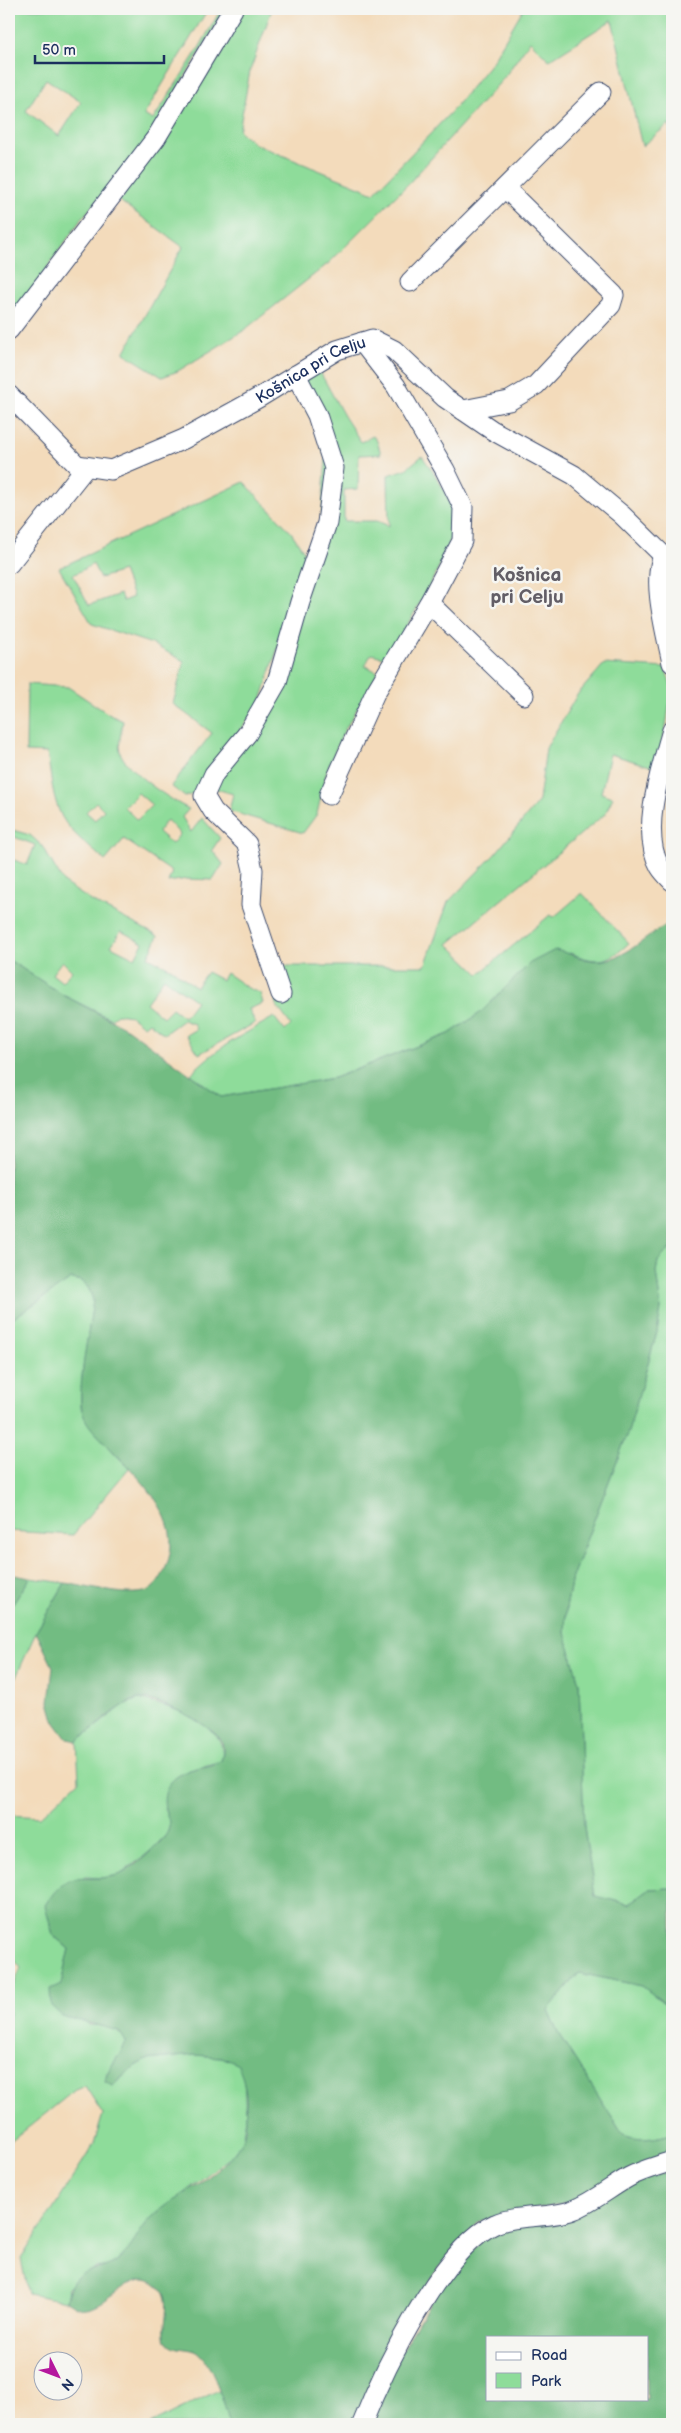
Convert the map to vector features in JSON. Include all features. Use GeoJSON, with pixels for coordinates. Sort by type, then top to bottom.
{"type":"FeatureCollection","features":[{"type":"Feature","properties":{"kind":"street"},"geometry":{"type":"LineString","coordinates":[[9,330],[156,138],[233,9]]}},
{"type":"Feature","properties":{"kind":"street"},"geometry":{"type":"LineString","coordinates":[[410,282],[601,92]]}},
{"type":"Feature","properties":{"kind":"street"},"geometry":{"type":"LineString","coordinates":[[463,410],[509,401],[536,385],[611,305],[614,296],[505,188]]}},
{"type":"Feature","properties":{"kind":"street","name":"Košnica pri Celju"},"geometry":{"type":"LineString","coordinates":[[9,395],[77,465],[111,470],[184,439],[336,350],[372,339],[394,350],[445,398],[492,430],[574,475],[622,515],[668,559]]}},
{"type":"Feature","properties":{"kind":"street"},"geometry":{"type":"LineString","coordinates":[[329,795],[375,693],[430,603],[462,541],[464,507],[445,470],[396,386],[362,342]]}},
{"type":"Feature","properties":{"kind":"street"},"geometry":{"type":"LineString","coordinates":[[282,994],[251,905],[253,870],[247,844],[213,811],[204,796],[214,774],[247,734],[277,682],[300,602],[327,523],[334,468],[318,415],[296,375]]}},
{"type":"Feature","properties":{"kind":"street"},"geometry":{"type":"LineString","coordinates":[[9,564],[86,467]]}},
{"type":"Feature","properties":{"kind":"street"},"geometry":{"type":"LineString","coordinates":[[668,559],[658,564],[661,609],[672,663]]}},
{"type":"Feature","properties":{"kind":"street"},"geometry":{"type":"LineString","coordinates":[[430,603],[524,695]]}},
{"type":"Feature","properties":{"kind":"street"},"geometry":{"type":"LineString","coordinates":[[672,730],[652,815],[652,842],[659,866],[672,881]]}},
{"type":"Feature","properties":{"kind":"street"},"geometry":{"type":"LineString","coordinates":[[362,2424],[394,2353],[414,2317],[444,2272],[471,2240],[495,2223],[573,2210],[631,2176],[672,2161]]}},
{"type":"Feature","properties":{"kind":"green space"},"geometry":{"type":"Polygon","coordinates":[[[9,9],[208,9],[144,115],[153,120],[199,48],[221,9],[226,9],[137,156],[82,218],[9,322],[9,9]],[[46,79],[26,111],[59,136],[81,102],[46,79]]]}},
{"type":"Feature","properties":{"kind":"green space"},"geometry":{"type":"Polygon","coordinates":[[[234,9],[272,9],[250,71],[239,131],[255,144],[374,193],[451,112],[492,62],[523,9],[672,9],[672,132],[669,124],[642,146],[612,20],[549,60],[530,41],[503,79],[409,183],[330,262],[243,331],[178,371],[162,377],[124,353],[183,247],[113,196],[234,9]]]}},
{"type":"Feature","properties":{"kind":"green space"},"geometry":{"type":"Polygon","coordinates":[[[319,370],[344,416],[361,442],[373,436],[377,441],[381,454],[359,455],[358,489],[344,490],[344,521],[377,521],[389,526],[388,475],[406,469],[422,456],[450,503],[454,521],[447,550],[395,646],[387,658],[371,654],[365,666],[378,672],[342,735],[327,770],[317,814],[303,833],[229,811],[233,794],[207,786],[256,726],[319,547],[326,459],[299,384],[319,370]]]}},
{"type":"Feature","properties":{"kind":"green space"},"geometry":{"type":"Polygon","coordinates":[[[244,482],[291,532],[307,556],[260,704],[193,794],[185,797],[171,786],[212,733],[173,704],[184,661],[152,644],[92,624],[59,568],[244,482]],[[93,564],[73,575],[89,605],[120,594],[123,601],[133,597],[123,571],[100,578],[93,564]]]}},
{"type":"Feature","properties":{"kind":"green space"},"geometry":{"type":"Polygon","coordinates":[[[604,664],[665,668],[672,688],[666,726],[656,768],[610,754],[601,793],[613,797],[605,814],[448,944],[479,974],[550,915],[554,917],[582,893],[629,943],[622,950],[602,960],[588,959],[570,953],[449,1034],[334,1078],[221,1097],[191,1074],[219,1049],[274,1017],[285,1031],[291,1025],[276,1005],[271,966],[425,966],[448,902],[495,854],[539,801],[546,748],[577,695],[604,664]]]}},
{"type":"Feature","properties":{"kind":"green space"},"geometry":{"type":"Polygon","coordinates":[[[27,684],[68,687],[110,715],[123,721],[120,752],[130,767],[150,784],[189,809],[182,817],[191,832],[202,818],[220,838],[212,850],[223,864],[213,880],[187,879],[168,882],[172,872],[124,839],[105,861],[76,835],[62,817],[54,794],[47,753],[26,752],[27,684]],[[138,793],[124,807],[137,820],[152,805],[138,793]],[[96,802],[86,812],[95,820],[104,810],[96,802]],[[167,820],[158,832],[172,844],[180,834],[167,820]]]}},
{"type":"Feature","properties":{"kind":"green space"},"geometry":{"type":"Polygon","coordinates":[[[9,829],[30,835],[42,846],[64,883],[93,902],[158,936],[148,957],[172,969],[196,987],[207,972],[222,980],[226,973],[248,988],[260,993],[263,1003],[249,1009],[255,1023],[199,1054],[186,1035],[196,1029],[194,1024],[183,1020],[164,1034],[149,1022],[144,1026],[131,1016],[117,1014],[111,1019],[63,995],[9,960],[9,858],[27,865],[35,845],[9,835],[9,829]],[[121,931],[111,946],[135,958],[143,943],[121,931]],[[62,961],[52,974],[62,982],[72,971],[62,961]],[[164,978],[146,1003],[163,1017],[172,1008],[184,1017],[196,1001],[164,978]]]}},
{"type":"Feature","properties":{"kind":"green space"},"geometry":{"type":"Polygon","coordinates":[[[672,922],[672,1247],[658,1261],[656,1272],[661,1309],[657,1332],[628,1432],[572,1577],[566,1608],[565,1633],[579,1683],[584,1828],[595,1896],[629,1904],[649,1889],[672,1888],[672,2009],[642,1986],[579,1973],[548,2010],[558,2033],[623,2135],[642,2139],[672,2134],[672,2155],[587,2197],[560,2205],[505,2214],[478,2223],[434,2274],[355,2424],[229,2424],[212,2372],[201,2355],[195,2351],[177,2348],[166,2341],[166,2301],[161,2289],[152,2281],[142,2279],[132,2282],[101,2303],[90,2307],[79,2308],[66,2301],[74,2280],[86,2272],[109,2265],[118,2260],[128,2251],[142,2228],[151,2218],[211,2175],[233,2154],[244,2135],[246,2097],[238,2065],[222,2057],[195,2055],[146,2060],[135,2066],[112,2086],[105,2082],[106,2077],[126,2042],[119,2031],[62,2016],[51,2006],[50,1989],[61,1984],[69,1949],[53,1935],[45,1905],[62,1885],[77,1879],[105,1878],[123,1873],[159,1844],[168,1830],[170,1822],[164,1799],[168,1786],[179,1775],[187,1771],[213,1765],[221,1761],[223,1747],[222,1741],[214,1733],[194,1719],[157,1702],[138,1699],[124,1705],[77,1741],[67,1739],[55,1723],[49,1702],[53,1667],[36,1632],[65,1583],[122,1593],[144,1592],[154,1587],[161,1578],[171,1547],[169,1530],[164,1514],[155,1499],[144,1484],[92,1430],[82,1410],[81,1386],[84,1356],[93,1300],[86,1285],[71,1279],[9,1321],[9,960],[63,995],[128,1029],[221,1097],[334,1078],[449,1034],[480,1013],[530,963],[555,950],[585,959],[598,961],[610,959],[632,949],[672,922]]]}},
{"type":"Feature","properties":{"kind":"green space"},"geometry":{"type":"Polygon","coordinates":[[[672,1247],[672,1888],[649,1889],[629,1904],[595,1897],[584,1828],[579,1683],[565,1633],[566,1608],[572,1577],[628,1432],[657,1332],[661,1309],[656,1272],[658,1261],[672,1247]]]}},
{"type":"Feature","properties":{"kind":"green space"},"geometry":{"type":"Polygon","coordinates":[[[71,1279],[86,1285],[93,1300],[82,1375],[82,1411],[97,1433],[129,1468],[73,1535],[9,1531],[9,1321],[71,1279]]]}},
{"type":"Feature","properties":{"kind":"green space"},"geometry":{"type":"Polygon","coordinates":[[[9,1574],[30,1578],[9,1610],[9,1574]]]}},
{"type":"Feature","properties":{"kind":"green space"},"geometry":{"type":"Polygon","coordinates":[[[30,1578],[65,1583],[36,1632],[9,1693],[9,1610],[30,1578]]]}},
{"type":"Feature","properties":{"kind":"green space"},"geometry":{"type":"Polygon","coordinates":[[[139,1699],[165,1706],[195,1718],[207,1727],[217,1736],[222,1748],[221,1761],[187,1771],[164,1809],[171,1822],[167,1834],[148,1853],[120,1875],[102,1878],[85,1877],[46,1906],[53,1935],[69,1949],[61,1984],[89,2025],[115,2029],[126,2041],[122,2053],[106,2074],[112,2086],[135,2066],[146,2060],[195,2055],[222,2057],[238,2064],[244,2079],[246,2117],[242,2141],[231,2156],[151,2219],[128,2252],[109,2266],[95,2268],[68,2288],[66,2301],[28,2294],[21,2259],[94,2144],[103,2114],[85,2086],[75,2090],[9,2143],[9,1995],[21,1968],[9,1953],[9,1848],[11,1839],[9,1839],[9,1815],[40,1817],[79,1781],[77,1741],[125,1704],[139,1699]]]}},
{"type":"Feature","properties":{"kind":"green space"},"geometry":{"type":"Polygon","coordinates":[[[579,1973],[642,1986],[672,2009],[672,2134],[642,2139],[623,2135],[558,2033],[548,2010],[579,1973]]]}},
{"type":"Feature","properties":{"kind":"green space"},"geometry":{"type":"Polygon","coordinates":[[[672,2170],[672,2424],[369,2424],[392,2366],[441,2284],[485,2237],[633,2182],[672,2170]]]}},
{"type":"Feature","properties":{"kind":"green space"},"geometry":{"type":"Polygon","coordinates":[[[219,2390],[227,2409],[229,2424],[150,2424],[219,2390]]]}},
{"type":"Feature","properties":{"kind":"district","name":"Košnica pri Celju"},"geometry":{"type":"Point","coordinates":[527,585]}}]}
